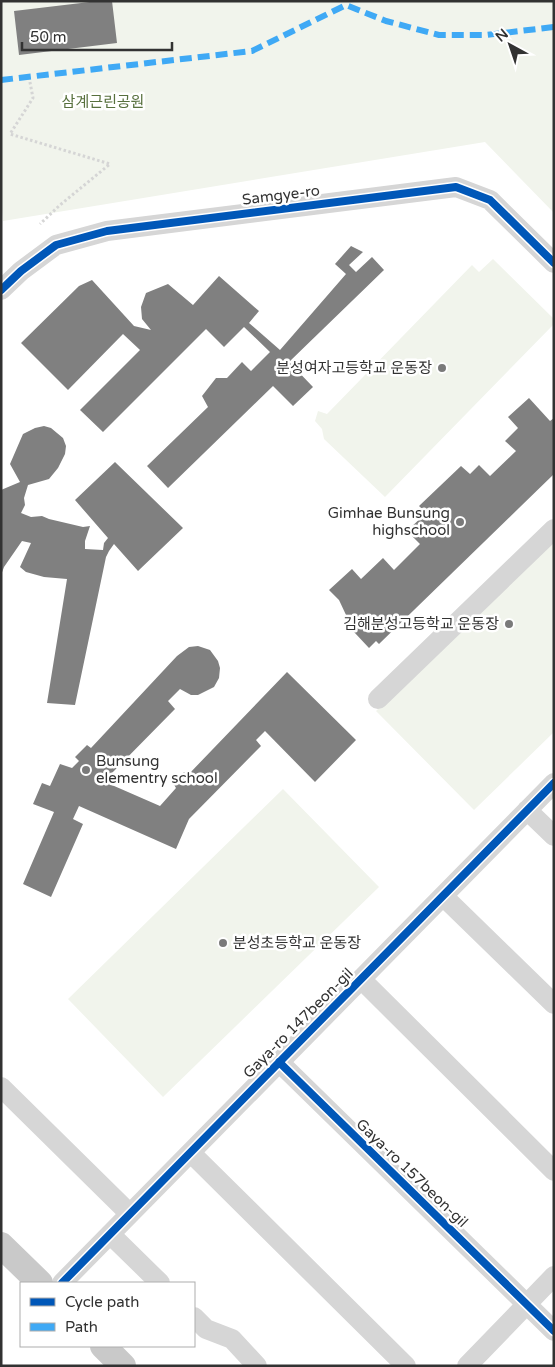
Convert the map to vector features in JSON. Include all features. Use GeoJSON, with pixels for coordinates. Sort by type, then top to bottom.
{"type":"FeatureCollection","features":[{"type":"Feature","properties":{"kind":"main road"},"geometry":{"type":"LineString","coordinates":[[1,1245],[39,1282]]}},
{"type":"Feature","properties":{"kind":"main road"},"geometry":{"type":"LineString","coordinates":[[104,1347],[123,1366]]}},
{"type":"Feature","properties":{"kind":"street","name":"Samgye-ro"},"geometry":{"type":"LineString","coordinates":[[1,290],[21,271],[56,245],[108,231],[456,187],[490,200],[554,263]]}},
{"type":"Feature","properties":{"kind":"street"},"geometry":{"type":"LineString","coordinates":[[378,699],[554,528]]}},
{"type":"Feature","properties":{"kind":"street","name":"Gaya-ro 147beon-gil"},"geometry":{"type":"LineString","coordinates":[[63,1282],[554,783]]}},
{"type":"Feature","properties":{"kind":"street"},"geometry":{"type":"LineString","coordinates":[[527,810],[554,836]]}},
{"type":"Feature","properties":{"kind":"street"},"geometry":{"type":"LineString","coordinates":[[443,896],[554,1004]]}},
{"type":"Feature","properties":{"kind":"street"},"geometry":{"type":"LineString","coordinates":[[361,980],[554,1171]]}},
{"type":"Feature","properties":{"kind":"street","name":"Gaya-ro 157beon-gil"},"geometry":{"type":"LineString","coordinates":[[279,1062],[554,1331]]}},
{"type":"Feature","properties":{"kind":"street"},"geometry":{"type":"LineString","coordinates":[[1,1087],[130,1214]]}},
{"type":"Feature","properties":{"kind":"street"},"geometry":{"type":"LineString","coordinates":[[191,1153],[406,1366]]}},
{"type":"Feature","properties":{"kind":"street"},"geometry":{"type":"LineString","coordinates":[[110,1234],[159,1282]]}},
{"type":"Feature","properties":{"kind":"street"},"geometry":{"type":"LineString","coordinates":[[467,1366],[554,1276]]}},
{"type":"Feature","properties":{"kind":"street"},"geometry":{"type":"LineString","coordinates":[[195,1318],[206,1329],[232,1339],[257,1366]]}},
{"type":"Feature","properties":{"kind":"path"},"geometry":{"type":"LineString","coordinates":[[29,77],[33,98],[10,134],[110,164],[40,224]]}},
{"type":"Feature","properties":{"kind":"green space","name":"삼계근린공원"},"geometry":{"type":"Polygon","coordinates":[[[1,1],[554,1],[554,213],[485,142],[3,221],[1,197],[1,1]]]}},
{"type":"Feature","properties":{"kind":"green space","name":"분성여자고등학교 운동장"},"geometry":{"type":"Polygon","coordinates":[[[493,259],[554,319],[554,324],[385,497],[324,439],[322,429],[315,421],[318,411],[327,414],[472,265],[479,272],[493,259]]]}},
{"type":"Feature","properties":{"kind":"green space","name":"김해분성고등학교 운동장"},"geometry":{"type":"Polygon","coordinates":[[[554,537],[554,732],[474,810],[376,711],[554,537]]]}},
{"type":"Feature","properties":{"kind":"green space","name":"분성초등학교 운동장"},"geometry":{"type":"Polygon","coordinates":[[[283,789],[379,887],[163,1097],[68,999],[283,789]]]}},
{"type":"Feature","properties":{"kind":"building"},"geometry":{"type":"Polygon","coordinates":[[[112,1],[117,43],[19,55],[14,11],[112,1]]]}},
{"type":"Feature","properties":{"kind":"building"},"geometry":{"type":"Polygon","coordinates":[[[351,246],[363,252],[349,265],[356,272],[372,257],[384,270],[289,362],[313,387],[293,406],[273,386],[168,488],[147,466],[208,407],[202,396],[216,378],[227,378],[242,362],[251,371],[270,352],[244,327],[224,347],[206,329],[103,432],[80,410],[140,350],[123,334],[68,390],[21,343],[79,286],[92,280],[134,326],[151,330],[142,319],[141,307],[146,293],[168,284],[193,305],[219,276],[259,311],[249,323],[280,350],[346,274],[335,264],[351,246]]]}},
{"type":"Feature","properties":{"kind":"building","name":"Gimhae Bunsung highschool"},"geometry":{"type":"Polygon","coordinates":[[[529,398],[550,421],[554,418],[554,474],[379,644],[376,641],[369,648],[354,632],[339,600],[329,590],[352,569],[361,579],[383,558],[394,570],[420,544],[407,531],[426,513],[419,506],[461,466],[470,474],[479,465],[490,476],[516,451],[505,441],[518,428],[508,417],[529,398]]]}},
{"type":"Feature","properties":{"kind":"building"},"geometry":{"type":"Polygon","coordinates":[[[44,426],[51,428],[63,438],[66,446],[65,454],[58,468],[49,479],[28,485],[24,498],[25,505],[21,513],[31,517],[42,516],[83,527],[90,526],[85,541],[85,549],[103,550],[104,543],[108,538],[75,500],[115,462],[183,528],[138,571],[114,544],[109,551],[106,557],[75,705],[47,703],[67,579],[44,577],[26,572],[20,567],[31,543],[22,541],[4,567],[1,575],[1,490],[20,482],[10,464],[23,434],[44,426]]]}},
{"type":"Feature","properties":{"kind":"building","name":"Bunsung elementry school"},"geometry":{"type":"Polygon","coordinates":[[[198,646],[210,650],[218,661],[220,668],[219,678],[214,687],[198,695],[191,695],[180,689],[168,701],[175,709],[105,782],[160,806],[176,788],[173,783],[184,772],[187,776],[287,672],[356,740],[315,782],[265,731],[256,740],[261,746],[189,819],[176,849],[79,806],[73,819],[83,824],[51,897],[23,884],[54,812],[33,804],[42,783],[50,786],[60,764],[72,768],[79,761],[75,757],[87,745],[91,748],[177,656],[189,647],[198,646]]]}},
{"type":"Feature","properties":{"kind":"marked path"},"geometry":{"type":"LineString","coordinates":[[1,80],[252,51],[346,5],[386,21],[439,35],[486,35],[554,27]]}},
{"type":"Feature","properties":{"kind":"cycle path"},"geometry":{"type":"LineString","coordinates":[[1,290],[21,271],[56,245],[107,231],[456,187],[490,200],[554,263]]}},
{"type":"Feature","properties":{"kind":"cycle path"},"geometry":{"type":"LineString","coordinates":[[63,1282],[554,783]]}},
{"type":"Feature","properties":{"kind":"cycle path"},"geometry":{"type":"LineString","coordinates":[[279,1062],[554,1331]]}},
{"type":"Feature","properties":{"kind":"place","name":"분성여자고등학교 운동장"},"geometry":{"type":"Point","coordinates":[442,368]}},
{"type":"Feature","properties":{"kind":"place","name":"Gimhae Bunsung highschool"},"geometry":{"type":"Point","coordinates":[460,522]}},
{"type":"Feature","properties":{"kind":"place","name":"김해분성고등학교 운동장"},"geometry":{"type":"Point","coordinates":[509,624]}},
{"type":"Feature","properties":{"kind":"place","name":"Bunsung elementry school"},"geometry":{"type":"Point","coordinates":[86,770]}},
{"type":"Feature","properties":{"kind":"place","name":"분성초등학교 운동장"},"geometry":{"type":"Point","coordinates":[223,943]}}]}
